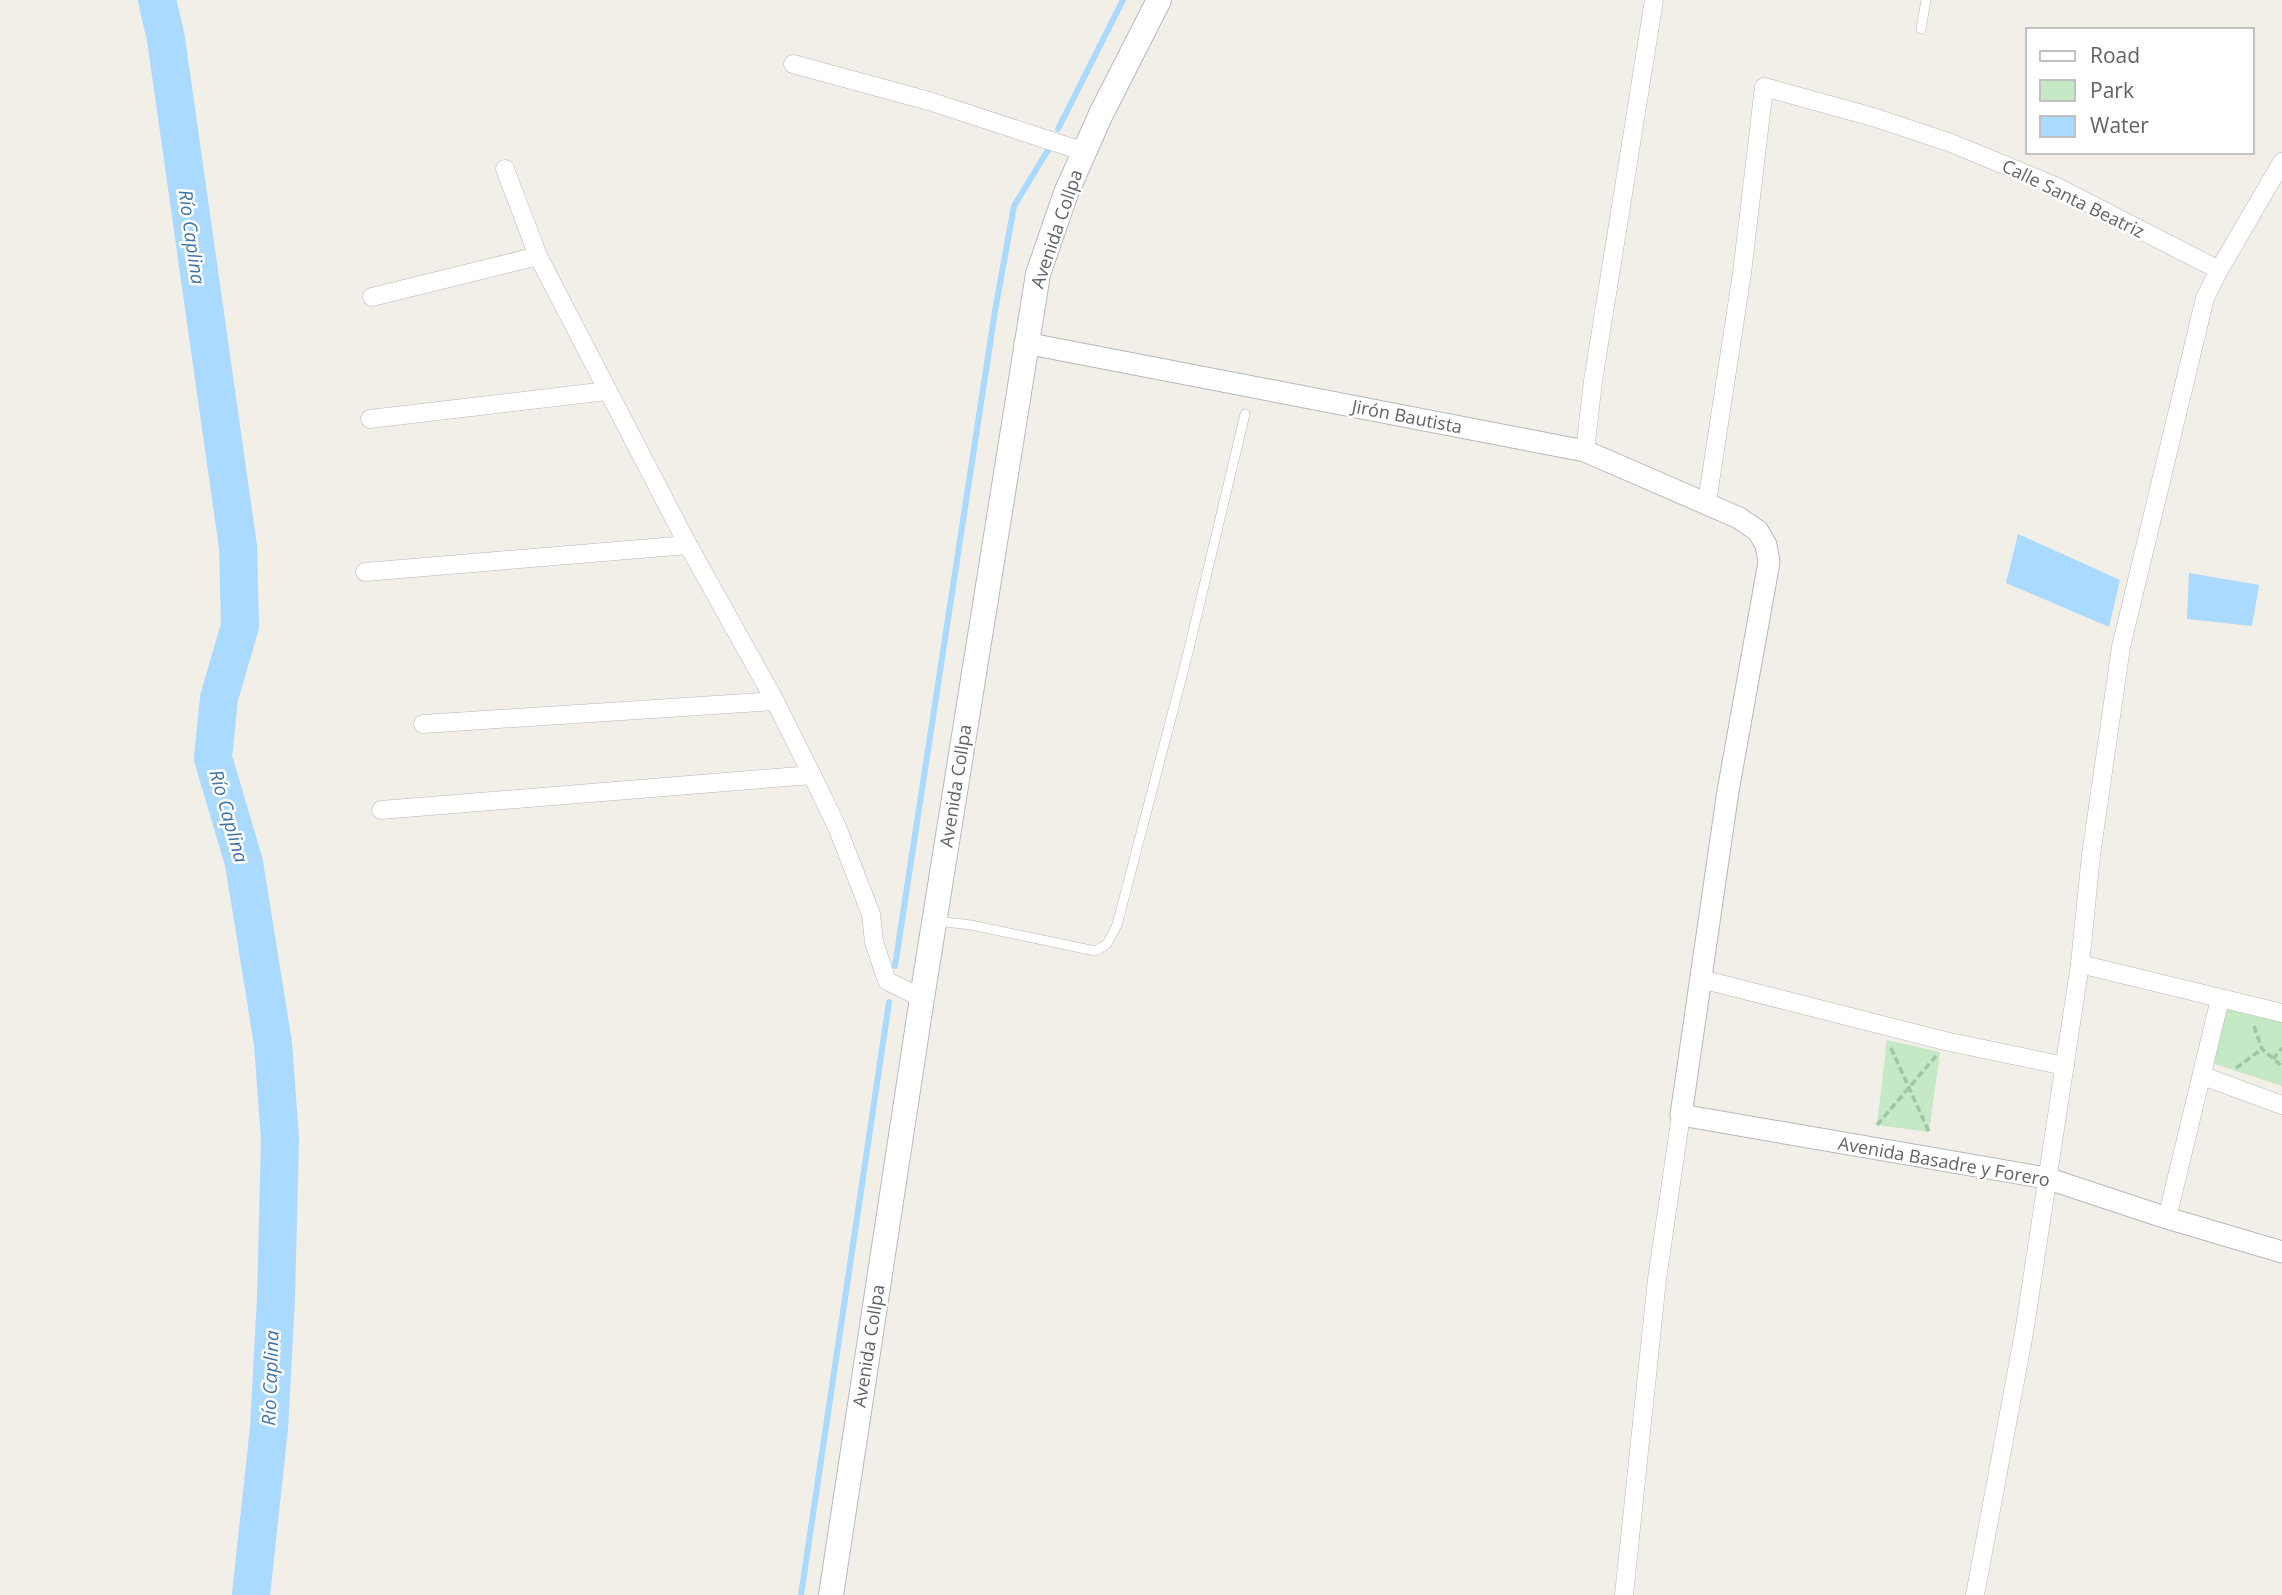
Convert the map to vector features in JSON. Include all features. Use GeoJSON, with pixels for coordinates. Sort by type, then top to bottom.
{"type":"FeatureCollection","features":[{"type":"Feature","properties":{"kind":"main road","name":"Avenida Collpa"},"geometry":{"type":"LineString","coordinates":[[831,1595],[922,998],[1038,274],[1066,193],[1101,114],[1159,0]]}},
{"type":"Feature","properties":{"kind":"street"},"geometry":{"type":"LineString","coordinates":[[1585,451],[1593,381],[1654,0]]}},
{"type":"Feature","properties":{"kind":"street"},"geometry":{"type":"LineString","coordinates":[[793,64],[929,101],[1085,152]]}},
{"type":"Feature","properties":{"kind":"street","name":"Calle Santa Beatriz"},"geometry":{"type":"LineString","coordinates":[[1707,502],[1742,274],[1764,86],[1873,117],[1963,148],[2055,186],[2219,270]]}},
{"type":"Feature","properties":{"kind":"street"},"geometry":{"type":"LineString","coordinates":[[1975,1595],[2024,1334],[2080,964],[2091,855],[2121,647],[2205,298],[2282,162]]}},
{"type":"Feature","properties":{"kind":"street"},"geometry":{"type":"LineString","coordinates":[[505,169],[538,256],[688,545],[775,701],[812,775],[872,914],[874,943],[887,981],[922,998]]}},
{"type":"Feature","properties":{"kind":"street"},"geometry":{"type":"LineString","coordinates":[[372,297],[538,256]]}},
{"type":"Feature","properties":{"kind":"street","name":"Jirón Bautista"},"geometry":{"type":"LineString","coordinates":[[1025,343],[1585,451],[1707,502],[1758,531],[1766,545],[1769,562],[1728,791],[1701,979]]}},
{"type":"Feature","properties":{"kind":"street"},"geometry":{"type":"LineString","coordinates":[[370,419],[607,391]]}},
{"type":"Feature","properties":{"kind":"street"},"geometry":{"type":"LineString","coordinates":[[365,572],[688,545]]}},
{"type":"Feature","properties":{"kind":"street"},"geometry":{"type":"LineString","coordinates":[[423,724],[775,701]]}},
{"type":"Feature","properties":{"kind":"street"},"geometry":{"type":"LineString","coordinates":[[381,810],[812,775]]}},
{"type":"Feature","properties":{"kind":"street"},"geometry":{"type":"LineString","coordinates":[[2080,964],[2282,1013]]}},
{"type":"Feature","properties":{"kind":"street"},"geometry":{"type":"LineString","coordinates":[[1624,1595],[1657,1279],[1701,979],[1945,1041],[2065,1066]]}},
{"type":"Feature","properties":{"kind":"street"},"geometry":{"type":"LineString","coordinates":[[2167,1218],[2220,999]]}},
{"type":"Feature","properties":{"kind":"street"},"geometry":{"type":"LineString","coordinates":[[2203,1076],[2282,1105]]}},
{"type":"Feature","properties":{"kind":"street","name":"Avenida Basadre y Forero"},"geometry":{"type":"LineString","coordinates":[[1681,1115],[2046,1178],[2282,1252]]}},
{"type":"Feature","properties":{"kind":"lane"},"geometry":{"type":"LineString","coordinates":[[1921,29],[1926,0]]}},
{"type":"Feature","properties":{"kind":"lane"},"geometry":{"type":"LineString","coordinates":[[935,920],[1095,951],[1111,940],[1183,670],[1245,414]]}},
{"type":"Feature","properties":{"kind":"path"},"geometry":{"type":"LineString","coordinates":[[2253,1024],[2262,1049],[2282,1066]]}},
{"type":"Feature","properties":{"kind":"path"},"geometry":{"type":"LineString","coordinates":[[1887,1040],[1929,1132]]}},
{"type":"Feature","properties":{"kind":"path"},"geometry":{"type":"LineString","coordinates":[[2273,1059],[2282,1048]]}},
{"type":"Feature","properties":{"kind":"path"},"geometry":{"type":"LineString","coordinates":[[2234,1070],[2262,1049]]}},
{"type":"Feature","properties":{"kind":"path"},"geometry":{"type":"LineString","coordinates":[[1877,1125],[1940,1052]]}},
{"type":"Feature","properties":{"kind":"green space"},"geometry":{"type":"Polygon","coordinates":[[[2226,1004],[2282,1017],[2282,1086],[2209,1062],[2226,1004]]]}},
{"type":"Feature","properties":{"kind":"green space"},"geometry":{"type":"Polygon","coordinates":[[[1887,1040],[1940,1052],[1929,1132],[1877,1125],[1887,1040]]]}},
{"type":"Feature","properties":{"kind":"water"},"geometry":{"type":"Polygon","coordinates":[[[2018,534],[2120,580],[2109,627],[2006,583],[2018,534]]]}},
{"type":"Feature","properties":{"kind":"water"},"geometry":{"type":"Polygon","coordinates":[[[2189,573],[2259,585],[2252,626],[2187,619],[2189,573]]]}},
{"type":"Feature","properties":{"kind":"waterway","name":"Río Caplina"},"geometry":{"type":"LineString","coordinates":[[157,0],[166,39],[238,547],[240,626],[219,698],[213,758],[244,863],[273,1044],[280,1139],[269,1428],[251,1595]]}},
{"type":"Feature","properties":{"kind":"waterway"},"geometry":{"type":"LineString","coordinates":[[1058,129],[1123,0]]}},
{"type":"Feature","properties":{"kind":"waterway"},"geometry":{"type":"LineString","coordinates":[[895,966],[995,311],[1014,206],[1051,145]]}},
{"type":"Feature","properties":{"kind":"waterway"},"geometry":{"type":"LineString","coordinates":[[801,1595],[889,1002]]}}]}
